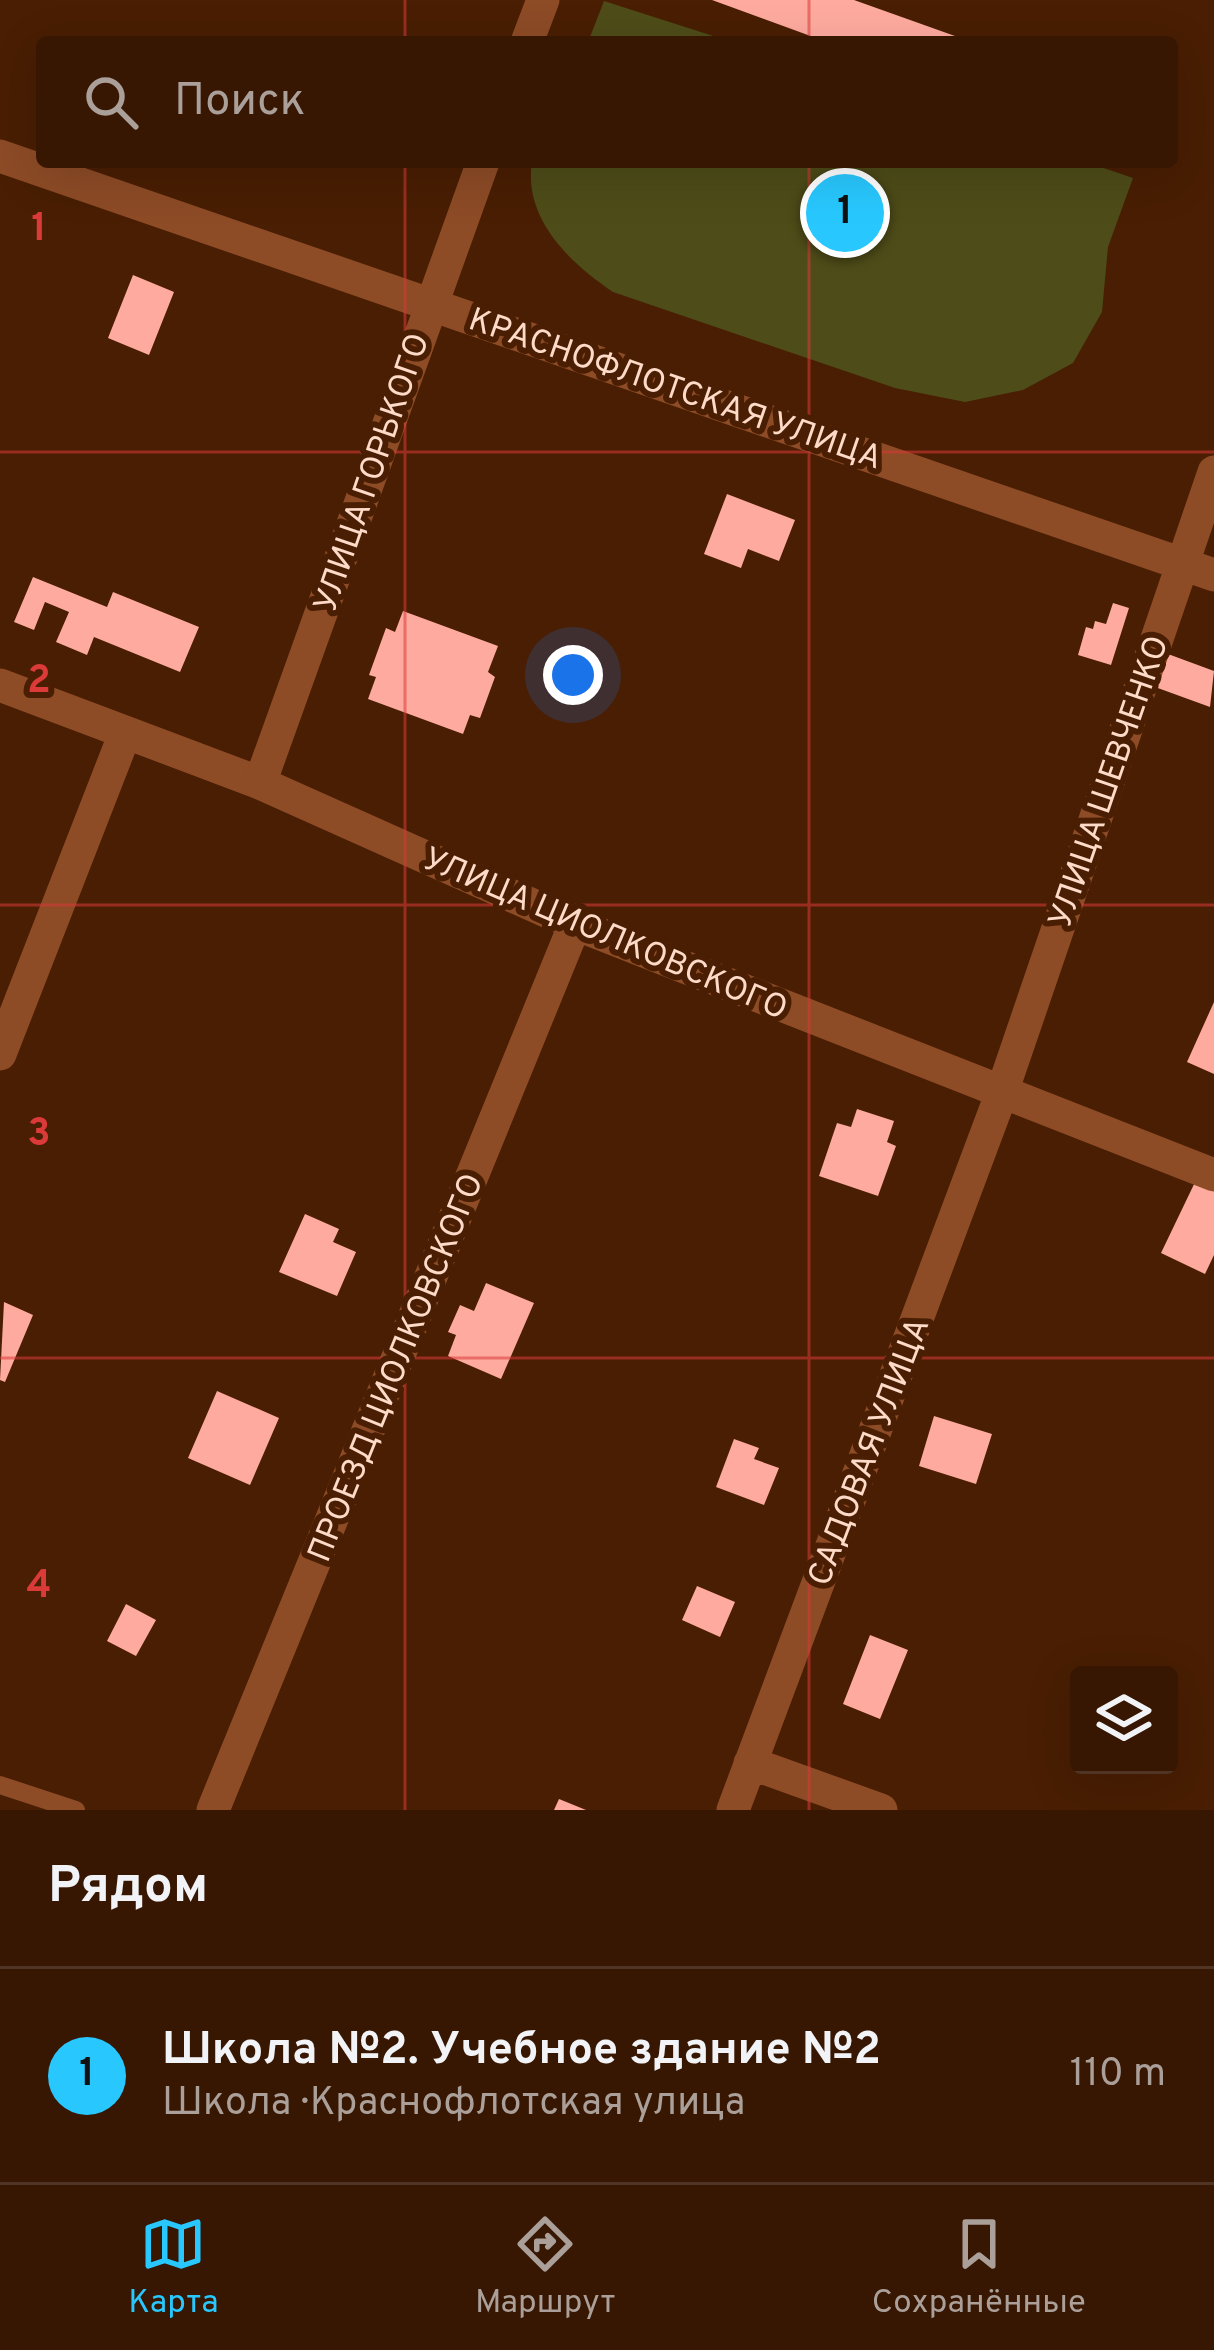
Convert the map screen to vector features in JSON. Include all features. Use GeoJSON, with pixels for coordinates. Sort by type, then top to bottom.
{"type":"FeatureCollection","features":[{"type":"Feature","properties":{"kind":"street"},"geometry":{"type":"LineString","coordinates":[[529,36],[543,0]]}},
{"type":"Feature","properties":{"kind":"street","name":"КРАСНОФЛОТСКАЯ УЛИЦА"},"geometry":{"type":"LineString","coordinates":[[0,156],[1214,575]]}},
{"type":"Feature","properties":{"kind":"street","name":"УЛИЦА ГОРЬКОГО"},"geometry":{"type":"LineString","coordinates":[[260,783],[481,168]]}},
{"type":"Feature","properties":{"kind":"street","name":"УЛИЦА ШЕВЧЕНКО"},"geometry":{"type":"LineString","coordinates":[[1002,1092],[1214,472]]}},
{"type":"Feature","properties":{"kind":"street","name":"УЛИЦА ЦИОЛКОВСКОГО"},"geometry":{"type":"LineString","coordinates":[[0,685],[124,736],[260,783],[574,923],[1214,1175]]}},
{"type":"Feature","properties":{"kind":"street"},"geometry":{"type":"LineString","coordinates":[[0,1054],[124,736]]}},
{"type":"Feature","properties":{"kind":"street","name":"ПРОЕЗД ЦИОЛКОВСКОГО"},"geometry":{"type":"LineString","coordinates":[[213,1810],[574,923]]}},
{"type":"Feature","properties":{"kind":"street","name":"САДОВАЯ УЛИЦА"},"geometry":{"type":"LineString","coordinates":[[733,1810],[1002,1092]]}},
{"type":"Feature","properties":{"kind":"street"},"geometry":{"type":"LineString","coordinates":[[750,1763],[881,1810]]}},
{"type":"Feature","properties":{"kind":"lane"},"geometry":{"type":"LineString","coordinates":[[0,1785],[76,1810]]}},
{"type":"Feature","properties":{"kind":"shaded area"},"geometry":{"type":"Polygon","coordinates":[[[604,1],[713,36],[590,36],[604,1]]]}},
{"type":"Feature","properties":{"kind":"shaded area"},"geometry":{"type":"Polygon","coordinates":[[[532,168],[1104,168],[1133,178],[1108,247],[1102,312],[1073,363],[1023,390],[965,402],[895,388],[613,292],[553,237],[542,221],[532,168]]]}},
{"type":"Feature","properties":{"kind":"building"},"geometry":{"type":"Polygon","coordinates":[[[712,0],[854,0],[955,36],[811,36],[712,0]]]}},
{"type":"Feature","properties":{"kind":"building"},"geometry":{"type":"Polygon","coordinates":[[[133,275],[174,292],[149,355],[108,338],[133,275]]]}},
{"type":"Feature","properties":{"kind":"building"},"geometry":{"type":"Polygon","coordinates":[[[727,494],[795,520],[779,561],[748,549],[741,568],[704,554],[727,494]]]}},
{"type":"Feature","properties":{"kind":"building"},"geometry":{"type":"Polygon","coordinates":[[[33,577],[107,607],[113,592],[199,627],[180,672],[94,637],[87,655],[56,642],[69,612],[45,602],[34,630],[14,622],[33,577]]]}},
{"type":"Feature","properties":{"kind":"building"},"geometry":{"type":"Polygon","coordinates":[[[1113,603],[1129,608],[1111,665],[1078,655],[1086,627],[1093,629],[1095,621],[1106,624],[1113,603]]]}},
{"type":"Feature","properties":{"kind":"building"},"geometry":{"type":"Polygon","coordinates":[[[403,611],[498,646],[488,672],[495,677],[480,718],[470,715],[463,734],[368,699],[376,677],[369,675],[386,628],[395,632],[403,611]]]}},
{"type":"Feature","properties":{"kind":"building"},"geometry":{"type":"Polygon","coordinates":[[[1168,654],[1214,671],[1210,707],[1155,687],[1168,654]]]}},
{"type":"Feature","properties":{"kind":"building"},"geometry":{"type":"Polygon","coordinates":[[[1214,1002],[1214,1074],[1187,1062],[1214,1002]]]}},
{"type":"Feature","properties":{"kind":"building"},"geometry":{"type":"Polygon","coordinates":[[[857,1109],[894,1121],[887,1142],[896,1146],[878,1196],[819,1176],[837,1123],[851,1127],[857,1109]]]}},
{"type":"Feature","properties":{"kind":"building"},"geometry":{"type":"Polygon","coordinates":[[[1197,1178],[1214,1186],[1214,1255],[1205,1274],[1161,1253],[1197,1178]]]}},
{"type":"Feature","properties":{"kind":"building"},"geometry":{"type":"Polygon","coordinates":[[[305,1214],[339,1229],[333,1242],[356,1252],[337,1296],[279,1272],[305,1214]]]}},
{"type":"Feature","properties":{"kind":"building"},"geometry":{"type":"Polygon","coordinates":[[[486,1283],[534,1303],[501,1379],[448,1356],[456,1335],[448,1332],[460,1305],[474,1311],[486,1283]]]}},
{"type":"Feature","properties":{"kind":"building"},"geometry":{"type":"Polygon","coordinates":[[[4,1302],[33,1315],[5,1382],[0,1380],[4,1302]]]}},
{"type":"Feature","properties":{"kind":"building"},"geometry":{"type":"Polygon","coordinates":[[[217,1391],[279,1418],[250,1485],[188,1458],[217,1391]]]}},
{"type":"Feature","properties":{"kind":"building"},"geometry":{"type":"Polygon","coordinates":[[[934,1416],[992,1434],[976,1484],[919,1466],[934,1416]]]}},
{"type":"Feature","properties":{"kind":"building"},"geometry":{"type":"Polygon","coordinates":[[[734,1439],[759,1448],[754,1459],[779,1468],[764,1505],[716,1487],[734,1439]]]}},
{"type":"Feature","properties":{"kind":"building"},"geometry":{"type":"Polygon","coordinates":[[[697,1586],[735,1602],[720,1637],[682,1620],[697,1586]]]}},
{"type":"Feature","properties":{"kind":"building"},"geometry":{"type":"Polygon","coordinates":[[[126,1604],[156,1620],[136,1656],[107,1641],[126,1604]]]}},
{"type":"Feature","properties":{"kind":"building"},"geometry":{"type":"Polygon","coordinates":[[[870,1635],[908,1650],[880,1719],[843,1704],[870,1635]]]}},
{"type":"Feature","properties":{"kind":"building"},"geometry":{"type":"Polygon","coordinates":[[[559,1799],[586,1810],[554,1810],[559,1799]]]}},
{"type":"Feature","properties":{"kind":"place","name":"Школа №2. Учебное здание №2"},"geometry":{"type":"Point","coordinates":[845,213]}}]}
